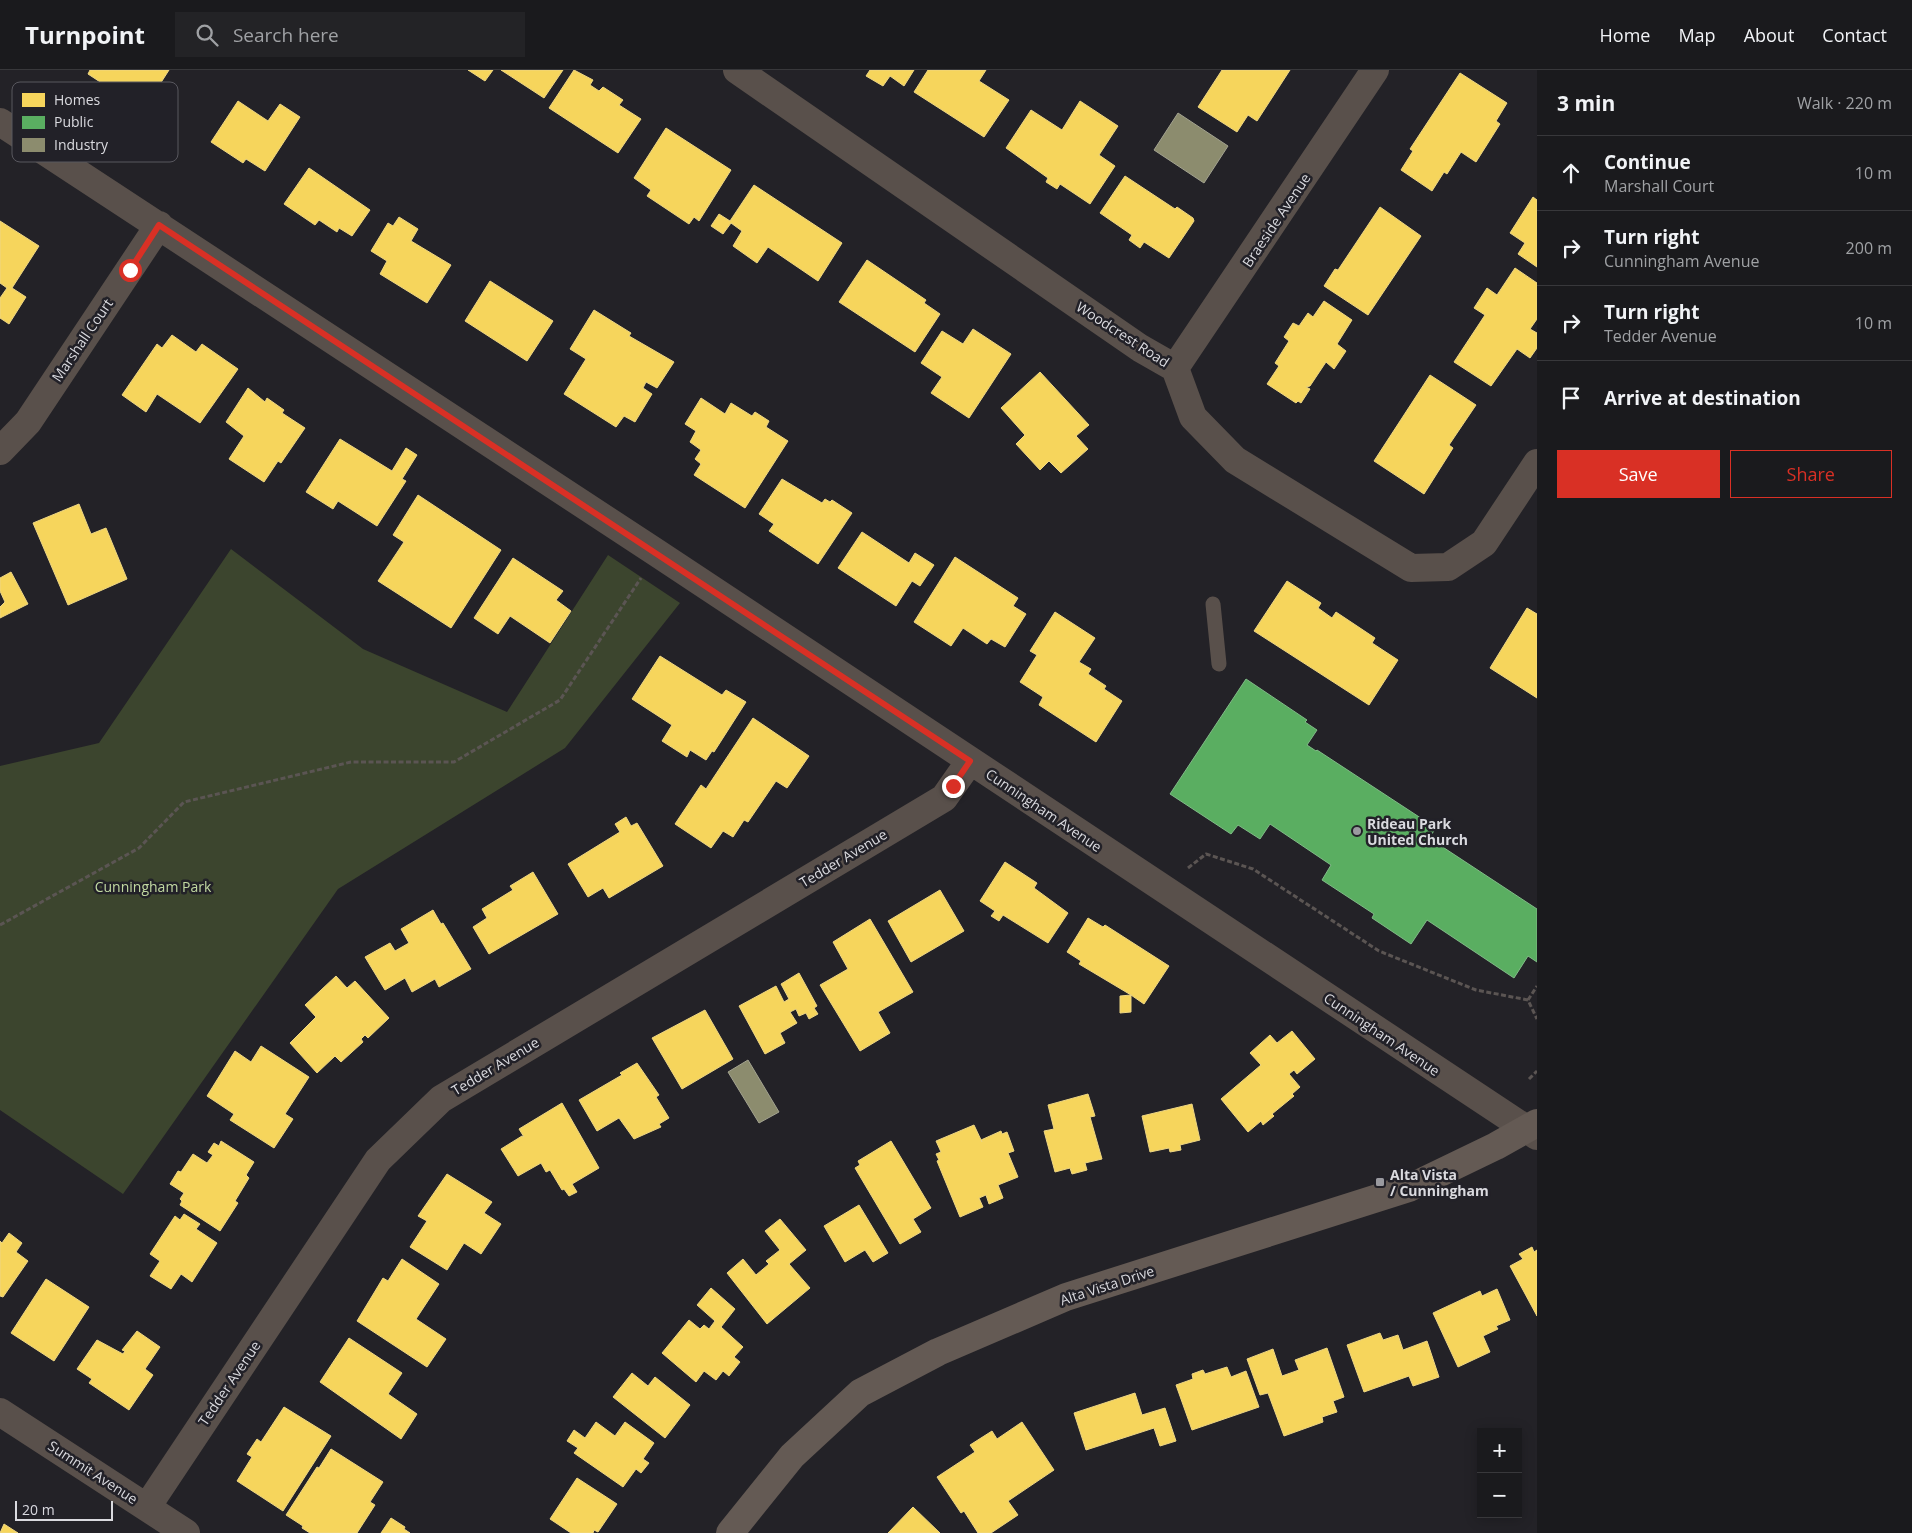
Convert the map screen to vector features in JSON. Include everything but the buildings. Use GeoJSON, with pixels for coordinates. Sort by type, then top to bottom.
{"type":"FeatureCollection","features":[{"type":"Feature","properties":{"kind":"street","name":"Woodcrest Road"},"geometry":{"type":"LineString","coordinates":[[737,70],[1140,348],[1175,368],[1192,417],[1235,460],[1411,568],[1448,567],[1484,543],[1537,463]]}},
{"type":"Feature","properties":{"kind":"street","name":"Braeside Avenue"},"geometry":{"type":"LineString","coordinates":[[1175,368],[1375,70]]}},
{"type":"Feature","properties":{"kind":"street","name":"Cunningham Avenue"},"geometry":{"type":"LineString","coordinates":[[0,122],[12,130]]}},
{"type":"Feature","properties":{"kind":"street","name":"Cunningham Avenue"},"geometry":{"type":"LineString","coordinates":[[62,162],[1163,888],[1534,1130]]}},
{"type":"Feature","properties":{"kind":"street","name":"Marshall Court"},"geometry":{"type":"LineString","coordinates":[[0,450],[28,422],[159,225]]}},
{"type":"Feature","properties":{"kind":"street","name":"Tedder Avenue"},"geometry":{"type":"LineString","coordinates":[[146,1506],[378,1160],[441,1098],[944,798],[970,761]]}},
{"type":"Feature","properties":{"kind":"street","name":"Alta Vista Drive"},"geometry":{"type":"LineString","coordinates":[[730,1533],[792,1456],[860,1393],[938,1352],[1066,1297],[1409,1188],[1534,1130]]}},
{"type":"Feature","properties":{"kind":"street","name":"Summit Avenue"},"geometry":{"type":"LineString","coordinates":[[0,1412],[186,1533]]}},
{"type":"Feature","properties":{"kind":"lane"},"geometry":{"type":"LineString","coordinates":[[1214,604],[1219,664]]}},
{"type":"Feature","properties":{"kind":"path"},"geometry":{"type":"LineString","coordinates":[[0,925],[139,848],[184,802],[351,762],[454,762],[560,700],[657,553]]}},
{"type":"Feature","properties":{"kind":"path"},"geometry":{"type":"LineString","coordinates":[[1163,888],[1206,854],[1254,869],[1378,952],[1476,990],[1528,1000]]}},
{"type":"Feature","properties":{"kind":"path"},"geometry":{"type":"LineString","coordinates":[[1528,1000],[1537,986]]}},
{"type":"Feature","properties":{"kind":"path"},"geometry":{"type":"LineString","coordinates":[[1528,1000],[1537,1018]]}},
{"type":"Feature","properties":{"kind":"path"},"geometry":{"type":"LineString","coordinates":[[1529,1079],[1537,1071]]}},
{"type":"Feature","properties":{"kind":"green space","name":"Cunningham Park"},"geometry":{"type":"Polygon","coordinates":[[[231,549],[363,649],[507,712],[608,555],[680,603],[565,748],[338,889],[123,1194],[0,1110],[0,766],[99,743],[231,549]]]}},
{"type":"Feature","properties":{"kind":"place","name":"Rideau Park United Church"},"geometry":{"type":"Point","coordinates":[1357,831]}},
{"type":"Feature","properties":{"kind":"place","name":"Alta Vista / Cunningham"},"geometry":{"type":"Point","coordinates":[1380,1182]}},
{"type":"Feature","properties":{"kind":"route"},"geometry":{"type":"LineString","coordinates":[[130,270],[159,225],[970,761],[953,786]]}}]}
